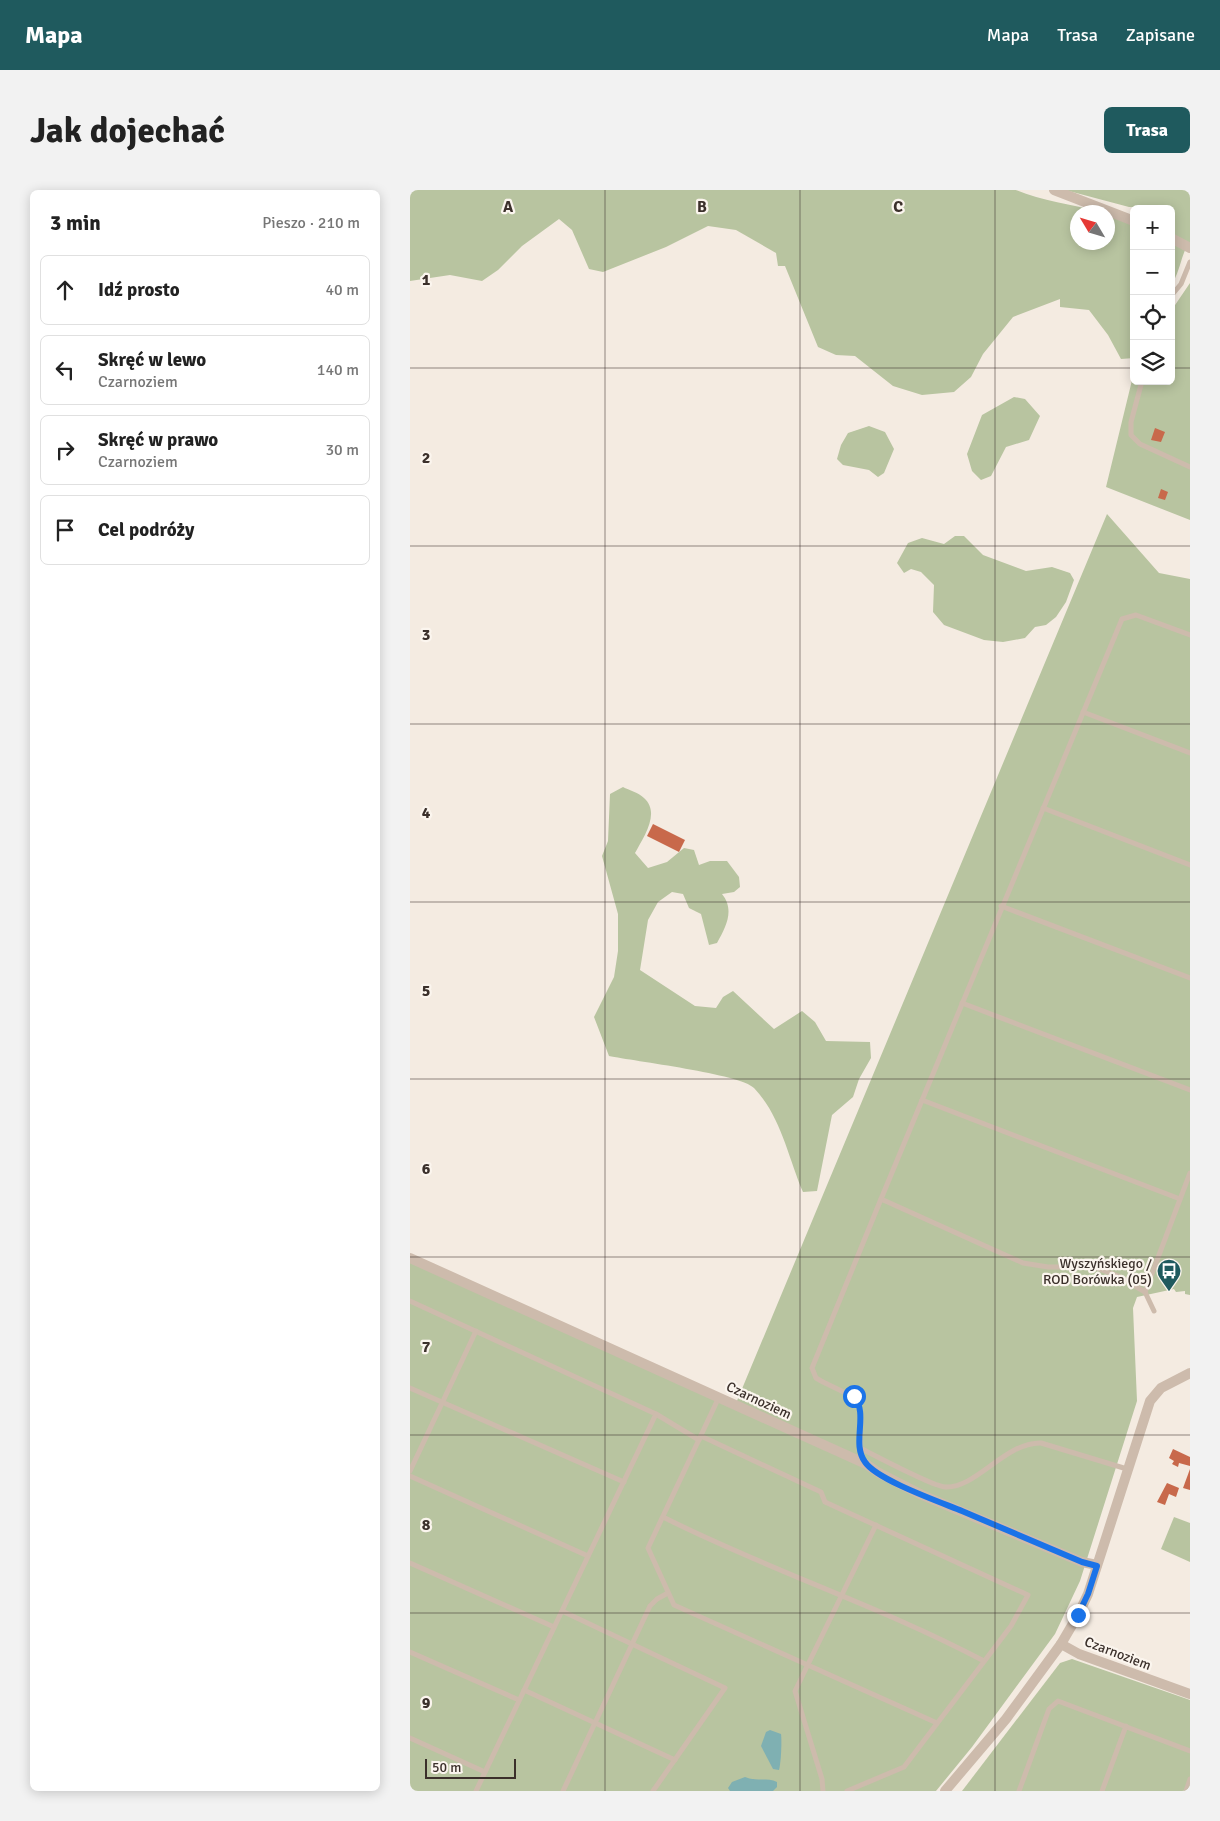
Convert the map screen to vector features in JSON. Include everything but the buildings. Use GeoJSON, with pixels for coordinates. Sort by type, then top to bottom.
{"type":"FeatureCollection","features":[{"type":"Feature","properties":{"kind":"street"},"geometry":{"type":"LineString","coordinates":[[1054,190],[1130,219]]}},
{"type":"Feature","properties":{"kind":"street"},"geometry":{"type":"LineString","coordinates":[[1175,240],[1190,248]]}},
{"type":"Feature","properties":{"kind":"street","name":"Czarnoziem"},"geometry":{"type":"LineString","coordinates":[[410,1258],[866,1464],[878,1474],[922,1495],[1082,1562],[1097,1566]]}},
{"type":"Feature","properties":{"kind":"street","name":"Czarnoziem"},"geometry":{"type":"LineString","coordinates":[[1190,1373],[1161,1388],[1150,1401],[1088,1594],[1061,1644],[1089,1657],[1190,1694]]}},
{"type":"Feature","properties":{"kind":"street"},"geometry":{"type":"LineString","coordinates":[[945,1791],[1006,1719],[1061,1644]]}},
{"type":"Feature","properties":{"kind":"lane"},"geometry":{"type":"LineString","coordinates":[[1172,295],[1181,284],[1190,262]]}},
{"type":"Feature","properties":{"kind":"lane"},"geometry":{"type":"LineString","coordinates":[[1141,385],[1131,422],[1131,435],[1140,444],[1190,467]]}},
{"type":"Feature","properties":{"kind":"lane"},"geometry":{"type":"LineString","coordinates":[[866,1464],[860,1448],[860,1407],[858,1401],[854,1396],[816,1378],[812,1368],[1122,619],[1130,615],[1136,615],[1190,635]]}},
{"type":"Feature","properties":{"kind":"lane"},"geometry":{"type":"LineString","coordinates":[[1083,712],[1190,753]]}},
{"type":"Feature","properties":{"kind":"lane"},"geometry":{"type":"LineString","coordinates":[[1043,808],[1190,865]]}},
{"type":"Feature","properties":{"kind":"lane"},"geometry":{"type":"LineString","coordinates":[[1002,906],[1190,978]]}},
{"type":"Feature","properties":{"kind":"lane"},"geometry":{"type":"LineString","coordinates":[[962,1003],[1190,1090]]}},
{"type":"Feature","properties":{"kind":"lane"},"geometry":{"type":"LineString","coordinates":[[922,1100],[1180,1199]]}},
{"type":"Feature","properties":{"kind":"lane"},"geometry":{"type":"LineString","coordinates":[[1145,1292],[1190,1173]]}},
{"type":"Feature","properties":{"kind":"lane"},"geometry":{"type":"LineString","coordinates":[[881,1199],[1023,1263],[1048,1267],[1094,1267],[1118,1276],[1145,1292],[1154,1310]]}},
{"type":"Feature","properties":{"kind":"lane"},"geometry":{"type":"LineString","coordinates":[[410,1301],[656,1414],[700,1438],[821,1492],[825,1502],[1028,1595],[1011,1626],[904,1767],[847,1791]]}},
{"type":"Feature","properties":{"kind":"lane"},"geometry":{"type":"LineString","coordinates":[[410,1471],[476,1330]]}},
{"type":"Feature","properties":{"kind":"lane"},"geometry":{"type":"LineString","coordinates":[[410,1388],[624,1482]]}},
{"type":"Feature","properties":{"kind":"lane"},"geometry":{"type":"LineString","coordinates":[[720,1397],[648,1548],[674,1605],[938,1723]]}},
{"type":"Feature","properties":{"kind":"lane"},"geometry":{"type":"LineString","coordinates":[[476,1791],[656,1414]]}},
{"type":"Feature","properties":{"kind":"lane"},"geometry":{"type":"LineString","coordinates":[[860,1448],[943,1487],[959,1486],[994,1462],[1028,1443],[1042,1443],[1127,1469]]}},
{"type":"Feature","properties":{"kind":"lane"},"geometry":{"type":"LineString","coordinates":[[410,1476],[588,1556]]}},
{"type":"Feature","properties":{"kind":"lane"},"geometry":{"type":"LineString","coordinates":[[663,1517],[721,1546],[842,1595],[947,1642],[984,1661]]}},
{"type":"Feature","properties":{"kind":"lane"},"geometry":{"type":"LineString","coordinates":[[823,1791],[822,1779],[795,1691],[876,1525]]}},
{"type":"Feature","properties":{"kind":"lane"},"geometry":{"type":"LineString","coordinates":[[410,1562],[554,1627]]}},
{"type":"Feature","properties":{"kind":"lane"},"geometry":{"type":"LineString","coordinates":[[563,1791],[650,1606],[657,1599],[668,1593]]}},
{"type":"Feature","properties":{"kind":"lane"},"geometry":{"type":"LineString","coordinates":[[562,1612],[725,1688],[653,1791]]}},
{"type":"Feature","properties":{"kind":"lane"},"geometry":{"type":"LineString","coordinates":[[410,1652],[519,1700]]}},
{"type":"Feature","properties":{"kind":"lane"},"geometry":{"type":"LineString","coordinates":[[524,1690],[675,1760]]}},
{"type":"Feature","properties":{"kind":"lane"},"geometry":{"type":"LineString","coordinates":[[1019,1791],[1053,1703],[1062,1701],[1190,1752]]}},
{"type":"Feature","properties":{"kind":"lane"},"geometry":{"type":"LineString","coordinates":[[1102,1791],[1126,1726]]}},
{"type":"Feature","properties":{"kind":"lane"},"geometry":{"type":"LineString","coordinates":[[410,1738],[485,1772]]}},
{"type":"Feature","properties":{"kind":"lane"},"geometry":{"type":"LineString","coordinates":[[1186,1791],[1190,1779]]}},
{"type":"Feature","properties":{"kind":"green space"},"geometry":{"type":"Polygon","coordinates":[[[410,190],[1016,190],[1070,205],[1070,250],[1115,250],[1115,218],[1130,223],[1130,358],[1121,359],[1108,335],[1089,310],[1060,307],[1060,299],[1013,317],[983,354],[971,377],[954,392],[922,395],[893,386],[855,356],[836,355],[818,347],[785,266],[778,266],[776,253],[736,230],[708,226],[666,247],[603,272],[589,269],[572,230],[559,219],[522,246],[498,270],[482,281],[450,275],[410,281],[410,190]]]}},
{"type":"Feature","properties":{"kind":"green space"},"geometry":{"type":"Polygon","coordinates":[[[1065,190],[1190,190],[1190,250],[1186,248],[1175,278],[1175,205],[1130,205],[1129,207],[1065,190]]]}},
{"type":"Feature","properties":{"kind":"green space"},"geometry":{"type":"Polygon","coordinates":[[[1190,283],[1190,520],[1106,487],[1131,385],[1175,385],[1175,305],[1190,283]]]}},
{"type":"Feature","properties":{"kind":"green space"},"geometry":{"type":"Polygon","coordinates":[[[1014,397],[1025,399],[1040,416],[1029,440],[1006,447],[991,476],[981,480],[972,471],[967,454],[982,415],[1014,397]]]}},
{"type":"Feature","properties":{"kind":"green space"},"geometry":{"type":"Polygon","coordinates":[[[869,426],[885,432],[894,449],[884,473],[878,477],[869,470],[843,465],[837,459],[841,445],[848,433],[869,426]]]}},
{"type":"Feature","properties":{"kind":"green space"},"geometry":{"type":"Polygon","coordinates":[[[1107,514],[1159,573],[1190,579],[1190,1295],[1185,1294],[1185,1291],[1176,1292],[1174,1289],[1137,1297],[1133,1308],[1137,1401],[1080,1581],[1055,1634],[972,1747],[936,1791],[410,1791],[410,1262],[734,1408],[1107,514]]]}},
{"type":"Feature","properties":{"kind":"green space"},"geometry":{"type":"Polygon","coordinates":[[[955,536],[964,536],[983,555],[1026,571],[1052,567],[1070,573],[1074,580],[1066,602],[1056,617],[1046,625],[1035,627],[1025,638],[1003,642],[984,640],[944,625],[933,612],[934,585],[921,572],[911,569],[904,573],[897,563],[908,543],[922,538],[944,544],[955,536]]]}},
{"type":"Feature","properties":{"kind":"green space"},"geometry":{"type":"Polygon","coordinates":[[[623,787],[642,796],[649,804],[651,818],[649,826],[635,853],[648,868],[667,862],[684,848],[694,850],[699,865],[710,861],[727,861],[739,877],[740,887],[734,892],[722,894],[728,906],[728,918],[717,943],[709,945],[701,914],[689,908],[683,894],[672,892],[658,902],[648,920],[640,970],[695,1006],[716,1008],[723,997],[733,991],[774,1029],[802,1011],[815,1022],[826,1041],[870,1042],[871,1058],[859,1079],[853,1097],[832,1115],[817,1191],[803,1192],[783,1137],[771,1111],[754,1088],[745,1083],[709,1073],[609,1056],[594,1017],[614,977],[618,951],[618,914],[602,856],[608,841],[610,794],[623,787]]]}},
{"type":"Feature","properties":{"kind":"green space"},"geometry":{"type":"Polygon","coordinates":[[[1174,1517],[1190,1523],[1190,1562],[1161,1549],[1174,1517]]]}},
{"type":"Feature","properties":{"kind":"green space"},"geometry":{"type":"Polygon","coordinates":[[[1072,1659],[1190,1700],[1190,1791],[962,1791],[1060,1663],[1072,1659]]]}},
{"type":"Feature","properties":{"kind":"water"},"geometry":{"type":"Polygon","coordinates":[[[770,1730],[781,1734],[779,1770],[773,1769],[761,1746],[766,1732],[770,1730]]]}},
{"type":"Feature","properties":{"kind":"water"},"geometry":{"type":"Polygon","coordinates":[[[745,1777],[777,1782],[777,1787],[773,1791],[730,1791],[728,1788],[732,1782],[745,1777]]]}},
{"type":"Feature","properties":{"kind":"place","name":"Wyszyńskiego / ROD Borówka (05)"},"geometry":{"type":"Point","coordinates":[1169,1292]}},
{"type":"Feature","properties":{"kind":"route"},"geometry":{"type":"LineString","coordinates":[[854,1396],[860,1407],[859,1443],[861,1455],[866,1464],[878,1474],[922,1495],[1082,1562],[1097,1566],[1088,1594],[1078,1615]]}}]}
